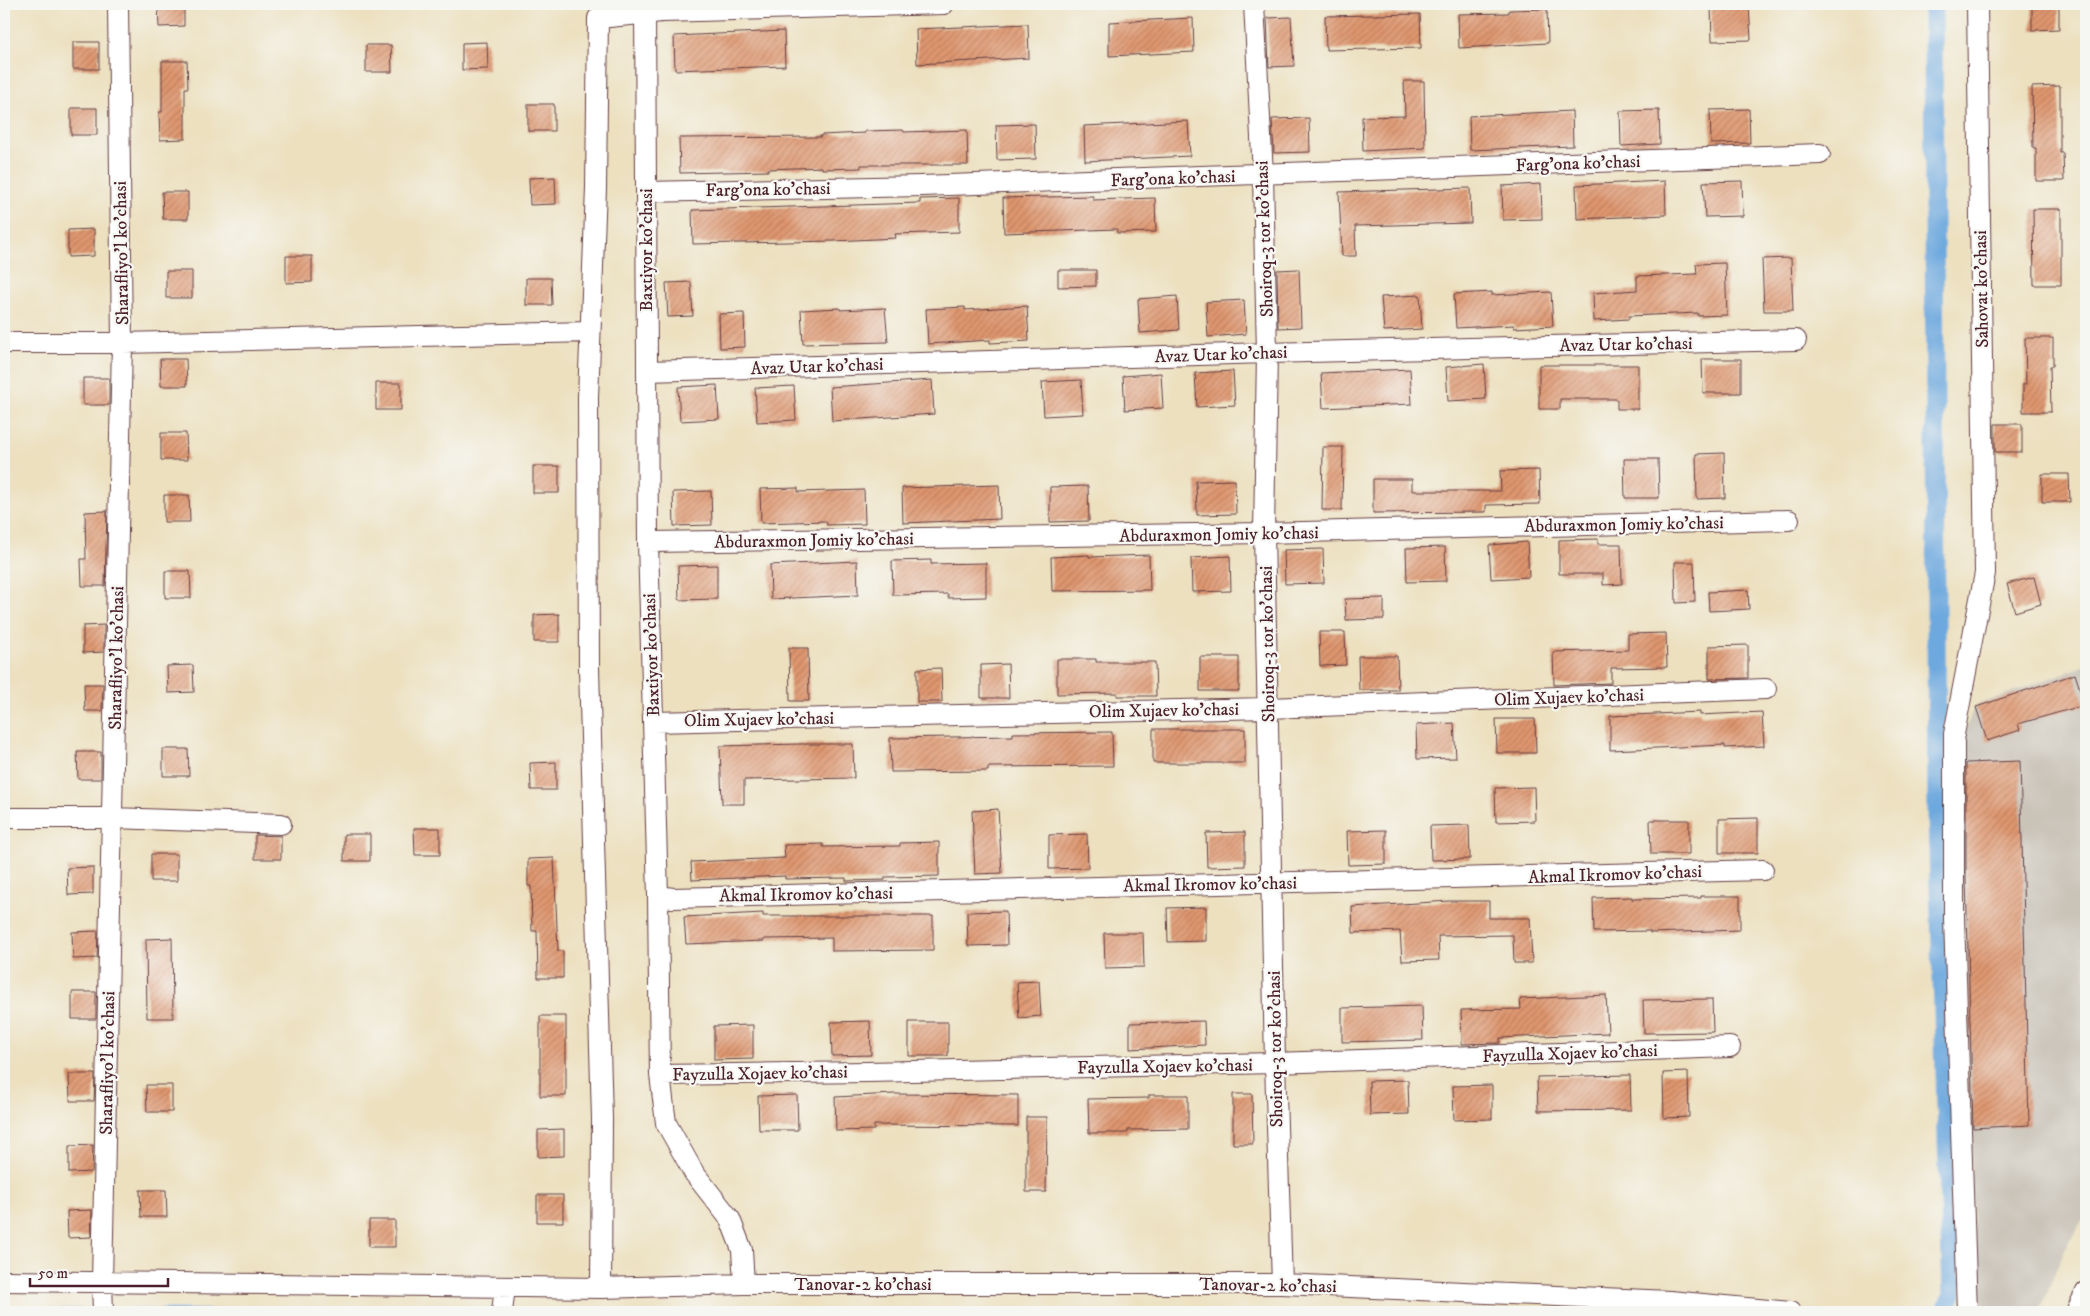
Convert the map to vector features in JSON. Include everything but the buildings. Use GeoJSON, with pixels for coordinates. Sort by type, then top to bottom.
{"type":"FeatureCollection","features":[{"type":"Feature","properties":{"kind":"street","name":"Sharafliyo'l ko'chasi"},"geometry":{"type":"LineString","coordinates":[[103,1312],[102,1282],[122,343],[118,4]]}},
{"type":"Feature","properties":{"kind":"street"},"geometry":{"type":"LineString","coordinates":[[601,1288],[602,1118],[589,659],[588,398],[596,178],[598,18],[645,9],[944,4]]}},
{"type":"Feature","properties":{"kind":"street","name":"Shoiroq-3 tor ko'chasi"},"geometry":{"type":"LineString","coordinates":[[1254,4],[1263,175],[1267,353],[1264,533],[1275,1063],[1282,1284]]}},
{"type":"Feature","properties":{"kind":"street","name":"Sahovat ko'chasi"},"geometry":{"type":"LineString","coordinates":[[1967,1312],[1954,918],[1954,734],[1985,573],[1977,4]]}},
{"type":"Feature","properties":{"kind":"street","name":"Baxtiyor ko'chasi"},"geometry":{"type":"LineString","coordinates":[[645,9],[648,542],[658,896],[660,1074],[666,1123],[694,1173],[730,1220],[742,1250],[744,1284]]}},
{"type":"Feature","properties":{"kind":"street","name":"Farg'ona ko'chasi"},"geometry":{"type":"LineString","coordinates":[[646,192],[922,186],[1263,175],[1820,154]]}},
{"type":"Feature","properties":{"kind":"street"},"geometry":{"type":"LineString","coordinates":[[4,343],[122,343],[590,332]]}},
{"type":"Feature","properties":{"kind":"street","name":"Avaz Utar ko'chasi"},"geometry":{"type":"LineString","coordinates":[[647,371],[1796,340]]}},
{"type":"Feature","properties":{"kind":"street","name":"Abduraxmon Jomiy ko'chasi"},"geometry":{"type":"LineString","coordinates":[[648,542],[1264,533],[1789,520]]}},
{"type":"Feature","properties":{"kind":"street","name":"Olim Xujaev ko'chasi"},"geometry":{"type":"LineString","coordinates":[[653,722],[1268,708],[1766,689]]}},
{"type":"Feature","properties":{"kind":"street"},"geometry":{"type":"LineString","coordinates":[[4,818],[113,818],[281,824]]}},
{"type":"Feature","properties":{"kind":"street","name":"Akmal Ikromov ko'chasi"},"geometry":{"type":"LineString","coordinates":[[658,896],[673,898],[1763,870]]}},
{"type":"Feature","properties":{"kind":"street","name":"Fayzulla Xojaev ko'chasi"},"geometry":{"type":"LineString","coordinates":[[660,1074],[878,1072],[1275,1063],[1730,1047]]}},
{"type":"Feature","properties":{"kind":"street","name":"Tanovar-2 ko'chasi"},"geometry":{"type":"LineString","coordinates":[[4,1281],[601,1288],[744,1284],[1282,1284],[1670,1301],[1791,1312]]}},
{"type":"Feature","properties":{"kind":"street"},"geometry":{"type":"LineString","coordinates":[[502,1312],[505,1287]]}},
{"type":"Feature","properties":{"kind":"street"},"geometry":{"type":"LineString","coordinates":[[2076,1312],[2086,1292]]}},
{"type":"Feature","properties":{"kind":"shaded area"},"geometry":{"type":"Polygon","coordinates":[[[2086,665],[2086,1214],[2063,1252],[2040,1312],[1975,1312],[1960,747],[1974,706],[2086,665]]]}},
{"type":"Feature","properties":{"kind":"waterway"},"geometry":{"type":"LineString","coordinates":[[1933,4],[1937,820],[1952,1296],[1945,1312]]}},
{"type":"Feature","properties":{"kind":"waterway"},"geometry":{"type":"LineString","coordinates":[[4,1311],[299,1312]]}}]}
